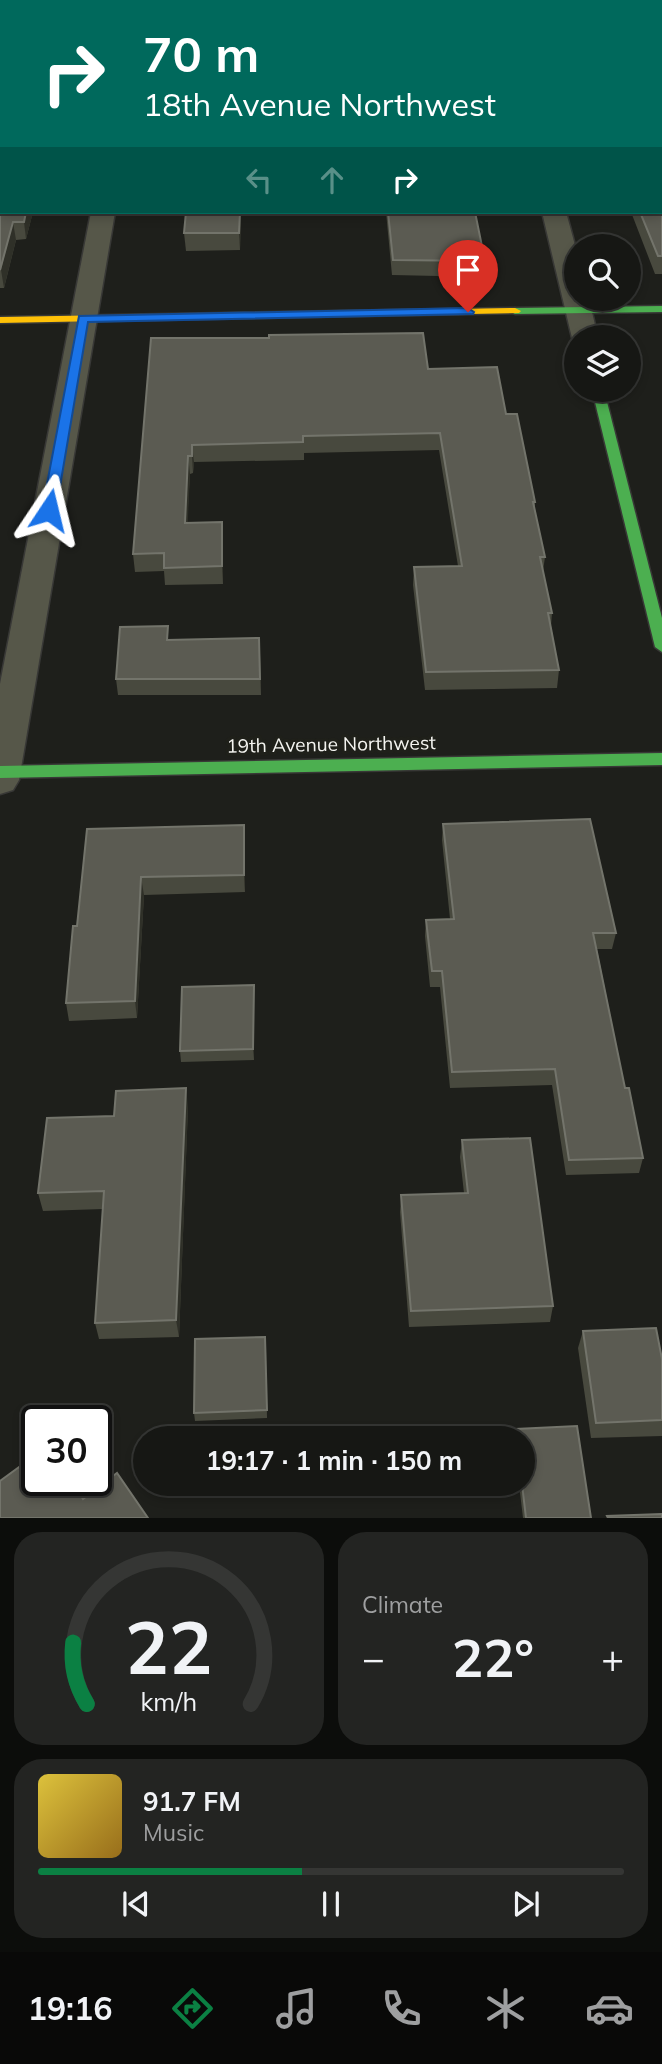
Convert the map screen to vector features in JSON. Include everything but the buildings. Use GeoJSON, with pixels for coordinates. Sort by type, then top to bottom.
{"type":"FeatureCollection","features":[{"type":"Feature","properties":{"kind":"main road"},"geometry":{"type":"LineString","coordinates":[[0,320],[564,303]]}},
{"type":"Feature","properties":{"kind":"main road"},"geometry":{"type":"LineString","coordinates":[[641,308],[662,309]]}},
{"type":"Feature","properties":{"kind":"main road"},"geometry":{"type":"LineString","coordinates":[[601,402],[662,647]]}},
{"type":"Feature","properties":{"kind":"main road","name":"19th Avenue Northwest"},"geometry":{"type":"LineString","coordinates":[[1,774],[662,759]]}},
{"type":"Feature","properties":{"kind":"street"},"geometry":{"type":"LineString","coordinates":[[1,774],[103,214]]}},
{"type":"Feature","properties":{"kind":"street"},"geometry":{"type":"LineString","coordinates":[[555,214],[564,252]]}},
{"type":"Feature","properties":{"kind":"traffic: fast"},"geometry":{"type":"LineString","coordinates":[[515,311],[662,309]]}},
{"type":"Feature","properties":{"kind":"traffic: fast"},"geometry":{"type":"LineString","coordinates":[[601,402],[662,647]]}},
{"type":"Feature","properties":{"kind":"traffic: fast"},"geometry":{"type":"LineString","coordinates":[[0,772],[662,759]]}},
{"type":"Feature","properties":{"kind":"traffic: slow"},"geometry":{"type":"LineString","coordinates":[[0,320],[515,311]]}},
{"type":"Feature","properties":{"kind":"route"},"geometry":{"type":"LineString","coordinates":[[49,510],[83,319],[468,312]]}}]}
